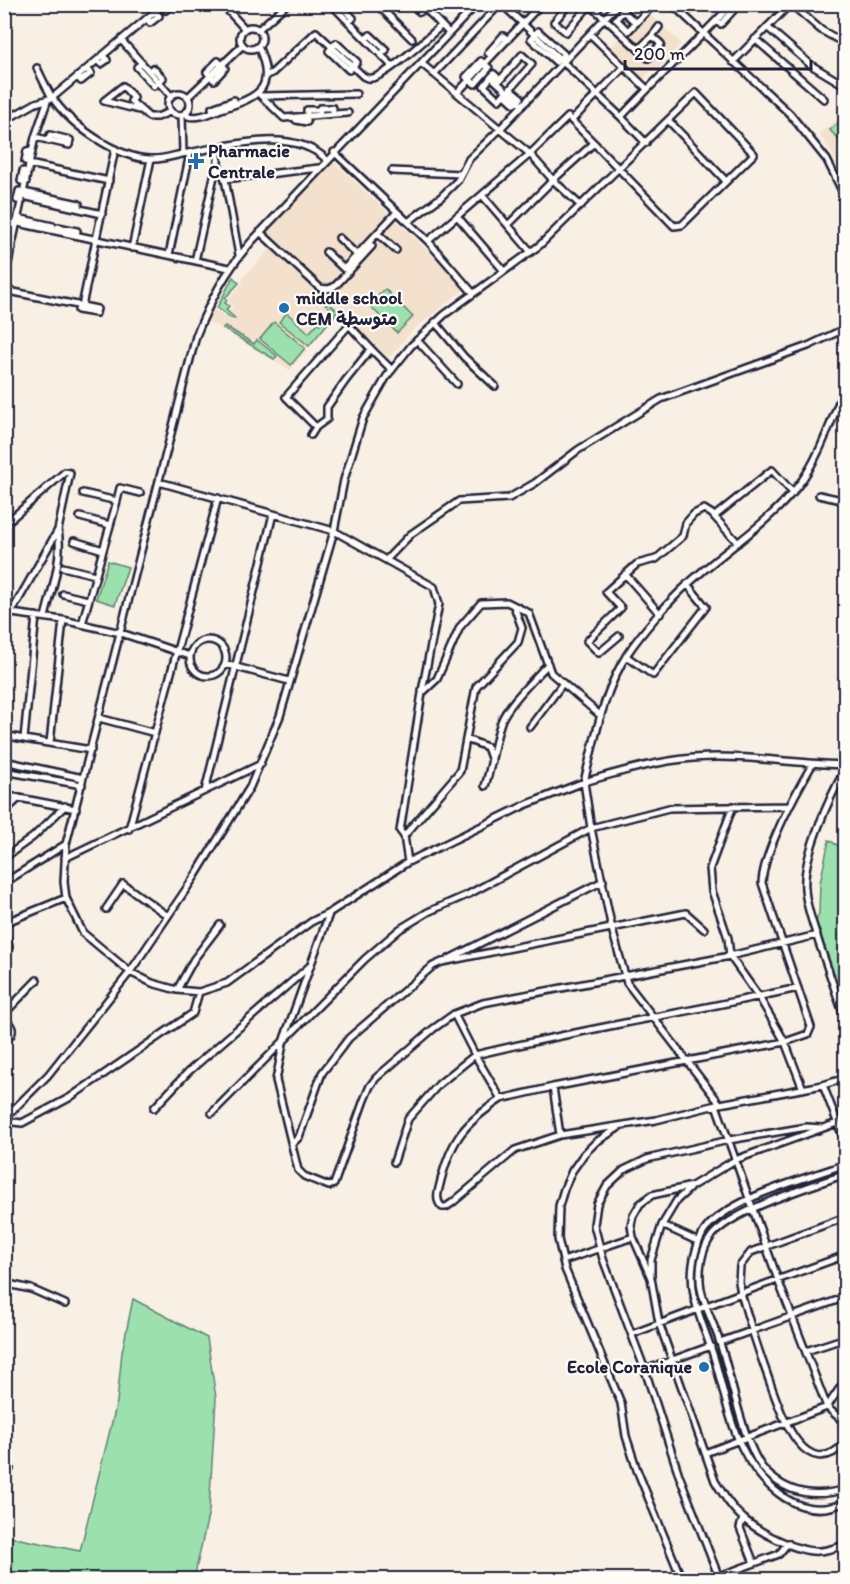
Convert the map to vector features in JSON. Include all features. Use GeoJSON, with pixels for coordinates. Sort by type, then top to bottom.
{"type":"FeatureCollection","features":[{"type":"Feature","properties":{"kind":"street"},"geometry":{"type":"LineString","coordinates":[[4,121],[36,103],[50,99],[78,77],[81,81],[91,73],[87,69],[98,61],[101,64],[107,60],[103,56],[147,19],[150,23],[159,16],[155,12],[163,5],[166,10],[173,4]]}},
{"type":"Feature","properties":{"kind":"street"},"geometry":{"type":"LineString","coordinates":[[258,30],[287,4]]}},
{"type":"Feature","properties":{"kind":"street"},"geometry":{"type":"LineString","coordinates":[[377,4],[412,39]]}},
{"type":"Feature","properties":{"kind":"street"},"geometry":{"type":"LineString","coordinates":[[412,4],[420,12],[423,6],[449,33]]}},
{"type":"Feature","properties":{"kind":"street"},"geometry":{"type":"LineString","coordinates":[[477,4],[334,152],[239,255],[229,268],[207,308],[196,336],[66,844],[64,882],[66,898],[83,933],[130,972],[152,983],[177,990],[199,992],[227,984],[311,922],[329,913],[408,862],[525,805],[584,782],[638,767],[692,758],[752,757],[812,765],[846,766],[834,789],[812,847],[806,871],[805,889],[817,935],[846,1022]]}},
{"type":"Feature","properties":{"kind":"street"},"geometry":{"type":"LineString","coordinates":[[434,74],[501,4],[535,35]]}},
{"type":"Feature","properties":{"kind":"street"},"geometry":{"type":"LineString","coordinates":[[570,4],[554,22],[566,32],[590,5],[648,58],[661,44],[652,36]]}},
{"type":"Feature","properties":{"kind":"street"},"geometry":{"type":"LineString","coordinates":[[596,10],[600,4]]}},
{"type":"Feature","properties":{"kind":"street"},"geometry":{"type":"LineString","coordinates":[[408,222],[441,197],[458,180],[469,159],[500,129],[520,103],[618,4]]}},
{"type":"Feature","properties":{"kind":"street"},"geometry":{"type":"LineString","coordinates":[[636,23],[654,4]]}},
{"type":"Feature","properties":{"kind":"street"},"geometry":{"type":"LineString","coordinates":[[672,4],[790,114],[827,160],[846,199]]}},
{"type":"Feature","properties":{"kind":"street"},"geometry":{"type":"LineString","coordinates":[[621,117],[732,4]]}},
{"type":"Feature","properties":{"kind":"street"},"geometry":{"type":"LineString","coordinates":[[716,22],[721,24],[739,4]]}},
{"type":"Feature","properties":{"kind":"street"},"geometry":{"type":"LineString","coordinates":[[733,62],[790,4],[821,30],[846,44]]}},
{"type":"Feature","properties":{"kind":"street"},"geometry":{"type":"LineString","coordinates":[[223,5],[245,29]]}},
{"type":"Feature","properties":{"kind":"street"},"geometry":{"type":"LineString","coordinates":[[334,5],[366,39],[370,35],[386,50],[381,54],[392,66]]}},
{"type":"Feature","properties":{"kind":"street"},"geometry":{"type":"LineString","coordinates":[[485,64],[492,56],[488,53],[503,36],[508,40],[539,5]]}},
{"type":"Feature","properties":{"kind":"street"},"geometry":{"type":"LineString","coordinates":[[353,66],[363,76],[370,78],[380,75],[441,26]]}},
{"type":"Feature","properties":{"kind":"street"},"geometry":{"type":"LineString","coordinates":[[252,27],[258,30],[262,39],[258,46],[250,48],[243,45],[241,36],[245,29],[252,27]]}},
{"type":"Feature","properties":{"kind":"street"},"geometry":{"type":"LineString","coordinates":[[639,49],[659,27]]}},
{"type":"Feature","properties":{"kind":"street"},"geometry":{"type":"LineString","coordinates":[[767,27],[811,65],[846,86]]}},
{"type":"Feature","properties":{"kind":"street"},"geometry":{"type":"LineString","coordinates":[[538,31],[564,54],[562,60],[556,62],[531,39],[538,31]]}},
{"type":"Feature","properties":{"kind":"street"},"geometry":{"type":"LineString","coordinates":[[267,75],[272,73],[315,32],[333,47]]}},
{"type":"Feature","properties":{"kind":"street"},"geometry":{"type":"LineString","coordinates":[[590,34],[647,89]]}},
{"type":"Feature","properties":{"kind":"street"},"geometry":{"type":"LineString","coordinates":[[755,39],[824,99]]}},
{"type":"Feature","properties":{"kind":"street"},"geometry":{"type":"LineString","coordinates":[[122,41],[142,63],[149,71],[153,68],[163,78],[154,86],[137,67],[142,63]]}},
{"type":"Feature","properties":{"kind":"street"},"geometry":{"type":"LineString","coordinates":[[336,44],[357,63],[353,66],[350,70],[329,51],[336,44]]}},
{"type":"Feature","properties":{"kind":"street"},"geometry":{"type":"LineString","coordinates":[[188,97],[243,45]]}},
{"type":"Feature","properties":{"kind":"street"},"geometry":{"type":"LineString","coordinates":[[258,46],[267,75],[260,95]]}},
{"type":"Feature","properties":{"kind":"street"},"geometry":{"type":"LineString","coordinates":[[522,55],[532,64],[510,89],[521,98],[520,103],[515,104],[504,94],[499,100],[484,86],[494,74],[500,80],[522,55]]}},
{"type":"Feature","properties":{"kind":"street"},"geometry":{"type":"LineString","coordinates":[[562,60],[646,143]]}},
{"type":"Feature","properties":{"kind":"street"},"geometry":{"type":"LineString","coordinates":[[481,61],[489,68],[475,84],[470,80],[466,77],[481,61]]}},
{"type":"Feature","properties":{"kind":"street"},"geometry":{"type":"LineString","coordinates":[[421,63],[530,154],[581,206]]}},
{"type":"Feature","properties":{"kind":"street"},"geometry":{"type":"LineString","coordinates":[[572,120],[624,67]]}},
{"type":"Feature","properties":{"kind":"street"},"geometry":{"type":"LineString","coordinates":[[37,68],[50,99],[94,138],[115,149],[151,159],[250,143],[288,141],[313,149],[327,160]]}},
{"type":"Feature","properties":{"kind":"street"},"geometry":{"type":"LineString","coordinates":[[491,77],[520,103]]}},
{"type":"Feature","properties":{"kind":"street"},"geometry":{"type":"LineString","coordinates":[[457,93],[470,80]]}},
{"type":"Feature","properties":{"kind":"street"},"geometry":{"type":"LineString","coordinates":[[159,82],[171,96]]}},
{"type":"Feature","properties":{"kind":"street"},"geometry":{"type":"LineString","coordinates":[[139,110],[104,101],[123,86],[134,98],[131,102],[149,117],[157,117],[170,112]]}},
{"type":"Feature","properties":{"kind":"street"},"geometry":{"type":"LineString","coordinates":[[188,97],[180,93],[171,96],[167,105],[170,112],[194,117],[260,95],[357,94]]}},
{"type":"Feature","properties":{"kind":"street"},"geometry":{"type":"LineString","coordinates":[[4,1120],[48,1075],[130,972],[195,876],[244,797],[261,764],[280,716],[334,531],[344,480],[363,418],[398,360],[435,322],[531,252],[620,170],[696,93],[754,154],[682,225],[674,226],[620,170],[594,143],[572,120],[568,117],[530,154],[428,241]]}},
{"type":"Feature","properties":{"kind":"street"},"geometry":{"type":"LineString","coordinates":[[260,95],[282,117],[286,118],[307,122],[307,110],[320,110],[320,108],[333,108],[333,114],[348,113]]}},
{"type":"Feature","properties":{"kind":"street"},"geometry":{"type":"LineString","coordinates":[[169,255],[186,154],[184,114],[190,106],[188,97]]}},
{"type":"Feature","properties":{"kind":"street"},"geometry":{"type":"LineString","coordinates":[[50,99],[34,140],[32,152],[27,151],[25,161],[44,167],[45,164],[86,173],[85,176],[109,181]]}},
{"type":"Feature","properties":{"kind":"street"},"geometry":{"type":"LineString","coordinates":[[668,120],[726,181]]}},
{"type":"Feature","properties":{"kind":"street"},"geometry":{"type":"LineString","coordinates":[[34,140],[49,141]]}},
{"type":"Feature","properties":{"kind":"street"},"geometry":{"type":"LineString","coordinates":[[509,224],[594,143]]}},
{"type":"Feature","properties":{"kind":"street"},"geometry":{"type":"LineString","coordinates":[[195,261],[218,165],[218,148]]}},
{"type":"Feature","properties":{"kind":"street"},"geometry":{"type":"LineString","coordinates":[[4,290],[80,305],[97,240],[115,149]]}},
{"type":"Feature","properties":{"kind":"street"},"geometry":{"type":"LineString","coordinates":[[334,152],[428,241],[473,293]]}},
{"type":"Feature","properties":{"kind":"street"},"geometry":{"type":"LineString","coordinates":[[132,248],[151,159]]}},
{"type":"Feature","properties":{"kind":"street"},"geometry":{"type":"LineString","coordinates":[[5,280],[9,259],[5,258],[8,247],[12,248],[13,240],[9,239],[11,230],[15,231],[26,182],[21,181],[23,171],[28,172],[29,163]]}},
{"type":"Feature","properties":{"kind":"street"},"geometry":{"type":"LineString","coordinates":[[218,165],[225,179],[239,255]]}},
{"type":"Feature","properties":{"kind":"street"},"geometry":{"type":"LineString","coordinates":[[225,179],[320,168]]}},
{"type":"Feature","properties":{"kind":"street"},"geometry":{"type":"LineString","coordinates":[[392,171],[461,174]]}},
{"type":"Feature","properties":{"kind":"street"},"geometry":{"type":"LineString","coordinates":[[482,195],[531,252]]}},
{"type":"Feature","properties":{"kind":"street"},"geometry":{"type":"LineString","coordinates":[[23,196],[79,204],[78,208],[102,214]]}},
{"type":"Feature","properties":{"kind":"street"},"geometry":{"type":"LineString","coordinates":[[326,252],[344,268],[372,246],[368,243],[397,212]]}},
{"type":"Feature","properties":{"kind":"street"},"geometry":{"type":"LineString","coordinates":[[4,220],[18,216],[53,226],[55,231],[58,227],[77,231],[76,236],[229,268]]}},
{"type":"Feature","properties":{"kind":"street"},"geometry":{"type":"LineString","coordinates":[[457,216],[504,271]]}},
{"type":"Feature","properties":{"kind":"street"},"geometry":{"type":"LineString","coordinates":[[260,232],[323,289],[336,286],[359,257]]}},
{"type":"Feature","properties":{"kind":"street"},"geometry":{"type":"LineString","coordinates":[[377,233],[396,250]]}},
{"type":"Feature","properties":{"kind":"street"},"geometry":{"type":"LineString","coordinates":[[339,238],[359,257]]}},
{"type":"Feature","properties":{"kind":"street"},"geometry":{"type":"LineString","coordinates":[[435,322],[464,357],[495,386]]}},
{"type":"Feature","properties":{"kind":"street"},"geometry":{"type":"LineString","coordinates":[[316,427],[286,397],[349,325],[392,370]]}},
{"type":"Feature","properties":{"kind":"street"},"geometry":{"type":"LineString","coordinates":[[386,560],[411,534],[459,501],[509,498],[536,483],[578,450],[661,399],[797,350],[846,328]]}},
{"type":"Feature","properties":{"kind":"street"},"geometry":{"type":"LineString","coordinates":[[417,340],[457,384]]}},
{"type":"Feature","properties":{"kind":"street"},"geometry":{"type":"LineString","coordinates":[[311,435],[316,427],[327,419],[327,407],[371,350]]}},
{"type":"Feature","properties":{"kind":"street"},"geometry":{"type":"LineString","coordinates":[[846,384],[816,455],[799,486],[738,543],[687,584],[626,656],[609,692],[584,782],[612,929],[627,983],[718,1105],[748,1199],[827,1407],[846,1424]]}},
{"type":"Feature","properties":{"kind":"street"},"geometry":{"type":"LineString","coordinates":[[715,516],[772,470],[793,493]]}},
{"type":"Feature","properties":{"kind":"street"},"geometry":{"type":"LineString","coordinates":[[4,525],[68,471],[71,476],[58,530],[7,613],[63,620],[121,633],[190,656]]}},
{"type":"Feature","properties":{"kind":"street"},"geometry":{"type":"LineString","coordinates":[[159,482],[334,531],[434,586],[439,604],[399,831],[404,836],[408,862]]}},
{"type":"Feature","properties":{"kind":"street"},"geometry":{"type":"LineString","coordinates":[[82,624],[120,488],[140,493]]}},
{"type":"Feature","properties":{"kind":"street"},"geometry":{"type":"LineString","coordinates":[[83,493],[117,501]]}},
{"type":"Feature","properties":{"kind":"street"},"geometry":{"type":"LineString","coordinates":[[819,495],[846,501]]}},
{"type":"Feature","properties":{"kind":"street"},"geometry":{"type":"LineString","coordinates":[[129,829],[218,498]]}},
{"type":"Feature","properties":{"kind":"street"},"geometry":{"type":"LineString","coordinates":[[619,636],[599,653],[587,641],[621,608],[606,592],[637,564],[656,559],[683,536],[686,523],[694,514],[704,509],[715,516],[738,543]]}},
{"type":"Feature","properties":{"kind":"street"},"geometry":{"type":"LineString","coordinates":[[205,791],[273,514]]}},
{"type":"Feature","properties":{"kind":"street"},"geometry":{"type":"LineString","coordinates":[[80,517],[110,525]]}},
{"type":"Feature","properties":{"kind":"street"},"geometry":{"type":"LineString","coordinates":[[45,617],[57,566],[60,539],[58,530]]}},
{"type":"Feature","properties":{"kind":"street"},"geometry":{"type":"LineString","coordinates":[[74,542],[103,550]]}},
{"type":"Feature","properties":{"kind":"street"},"geometry":{"type":"LineString","coordinates":[[63,567],[95,575]]}},
{"type":"Feature","properties":{"kind":"street"},"geometry":{"type":"LineString","coordinates":[[625,574],[660,614]]}},
{"type":"Feature","properties":{"kind":"street"},"geometry":{"type":"LineString","coordinates":[[626,656],[653,675],[706,607],[687,584]]}},
{"type":"Feature","properties":{"kind":"street"},"geometry":{"type":"LineString","coordinates":[[63,594],[88,600]]}},
{"type":"Feature","properties":{"kind":"street"},"geometry":{"type":"LineString","coordinates":[[422,693],[437,679],[460,627],[481,603],[507,602],[529,613],[551,673],[601,716]]}},
{"type":"Feature","properties":{"kind":"street"},"geometry":{"type":"LineString","coordinates":[[404,836],[460,771],[476,687],[518,642],[522,628],[514,606]]}},
{"type":"Feature","properties":{"kind":"street"},"geometry":{"type":"LineString","coordinates":[[24,738],[36,616]]}},
{"type":"Feature","properties":{"kind":"street"},"geometry":{"type":"LineString","coordinates":[[50,743],[63,620]]}},
{"type":"Feature","properties":{"kind":"street"},"geometry":{"type":"LineString","coordinates":[[206,640],[212,641],[225,652],[225,664],[218,673],[201,675],[193,667],[190,656],[195,646],[206,640]]}},
{"type":"Feature","properties":{"kind":"street"},"geometry":{"type":"LineString","coordinates":[[225,664],[289,681]]}},
{"type":"Feature","properties":{"kind":"street"},"geometry":{"type":"LineString","coordinates":[[484,786],[493,762],[502,720],[525,688],[548,664]]}},
{"type":"Feature","properties":{"kind":"street"},"geometry":{"type":"LineString","coordinates":[[530,727],[563,683]]}},
{"type":"Feature","properties":{"kind":"street"},"geometry":{"type":"LineString","coordinates":[[99,718],[155,733]]}},
{"type":"Feature","properties":{"kind":"street"},"geometry":{"type":"LineString","coordinates":[[4,735],[91,750]]}},
{"type":"Feature","properties":{"kind":"street"},"geometry":{"type":"LineString","coordinates":[[466,739],[487,747],[493,762]]}},
{"type":"Feature","properties":{"kind":"street"},"geometry":{"type":"LineString","coordinates":[[4,761],[83,778]]}},
{"type":"Feature","properties":{"kind":"street"},"geometry":{"type":"LineString","coordinates":[[65,858],[261,764]]}},
{"type":"Feature","properties":{"kind":"street"},"geometry":{"type":"LineString","coordinates":[[812,765],[790,806],[762,871],[762,883],[811,1027],[808,1034],[785,1042],[501,1099],[475,1117],[459,1136],[448,1155],[437,1195],[438,1202],[442,1207],[452,1203],[515,1150],[560,1135],[625,1125],[803,1089],[846,1078]]}},
{"type":"Feature","properties":{"kind":"street"},"geometry":{"type":"LineString","coordinates":[[4,771],[81,785]]}},
{"type":"Feature","properties":{"kind":"street"},"geometry":{"type":"LineString","coordinates":[[4,795],[76,809]]}},
{"type":"Feature","properties":{"kind":"street"},"geometry":{"type":"LineString","coordinates":[[4,812],[20,798]]}},
{"type":"Feature","properties":{"kind":"street"},"geometry":{"type":"LineString","coordinates":[[4,858],[33,837],[65,806]]}},
{"type":"Feature","properties":{"kind":"street"},"geometry":{"type":"LineString","coordinates":[[734,806],[710,868],[712,891],[728,938],[730,956],[759,997],[785,1042],[803,1089]]}},
{"type":"Feature","properties":{"kind":"street"},"geometry":{"type":"LineString","coordinates":[[212,1113],[365,959],[400,929],[428,912],[470,894],[591,828],[669,808],[790,806]]}},
{"type":"Feature","properties":{"kind":"street"},"geometry":{"type":"LineString","coordinates":[[4,882],[66,844]]}},
{"type":"Feature","properties":{"kind":"street"},"geometry":{"type":"LineString","coordinates":[[292,1143],[299,1137],[321,1073],[349,1038],[433,966],[603,881]]}},
{"type":"Feature","properties":{"kind":"street"},"geometry":{"type":"LineString","coordinates":[[106,909],[123,884],[168,916]]}},
{"type":"Feature","properties":{"kind":"street"},"geometry":{"type":"LineString","coordinates":[[4,961],[9,947],[4,924],[66,898]]}},
{"type":"Feature","properties":{"kind":"street"},"geometry":{"type":"LineString","coordinates":[[329,913],[284,1039],[276,1080],[298,1170],[304,1176],[329,1186],[334,1184],[370,1086],[386,1069],[454,1014],[483,1003],[730,956],[817,935]]}},
{"type":"Feature","properties":{"kind":"street"},"geometry":{"type":"LineString","coordinates":[[442,962],[686,913],[704,929]]}},
{"type":"Feature","properties":{"kind":"street"},"geometry":{"type":"LineString","coordinates":[[177,990],[194,959],[220,925]]}},
{"type":"Feature","properties":{"kind":"street"},"geometry":{"type":"LineString","coordinates":[[154,1108],[188,1072],[311,965]]}},
{"type":"Feature","properties":{"kind":"street"},"geometry":{"type":"LineString","coordinates":[[4,1043],[14,1031],[4,1015],[37,980]]}},
{"type":"Feature","properties":{"kind":"street"},"geometry":{"type":"LineString","coordinates":[[394,1162],[408,1119],[439,1084],[475,1055],[566,1033],[798,988]]}},
{"type":"Feature","properties":{"kind":"street"},"geometry":{"type":"LineString","coordinates":[[4,1120],[22,1123],[69,1098],[193,1013],[199,992]]}},
{"type":"Feature","properties":{"kind":"street"},"geometry":{"type":"LineString","coordinates":[[454,1014],[501,1099]]}},
{"type":"Feature","properties":{"kind":"street"},"geometry":{"type":"LineString","coordinates":[[823,1084],[846,1145]]}},
{"type":"Feature","properties":{"kind":"street"},"geometry":{"type":"LineString","coordinates":[[553,1087],[560,1135]]}},
{"type":"Feature","properties":{"kind":"street"},"geometry":{"type":"LineString","coordinates":[[837,1123],[735,1161],[692,1186],[677,1200],[662,1225],[651,1260],[651,1278],[659,1323],[715,1481],[728,1501],[754,1527],[788,1544],[817,1551],[846,1545]]}},
{"type":"Feature","properties":{"kind":"street"},"geometry":{"type":"LineString","coordinates":[[625,1125],[610,1132],[584,1154],[572,1171],[564,1189],[558,1220],[562,1261],[621,1402],[627,1436],[637,1470],[682,1580]]}},
{"type":"Feature","properties":{"kind":"street"},"geometry":{"type":"LineString","coordinates":[[719,1578],[679,1475],[645,1370],[600,1249],[594,1225],[597,1204],[607,1186],[624,1170],[647,1159],[729,1140],[807,1127],[824,1128]]}},
{"type":"Feature","properties":{"kind":"street"},"geometry":{"type":"LineString","coordinates":[[846,1164],[748,1199],[727,1211],[708,1226],[698,1241],[692,1269],[692,1288],[696,1309],[711,1346],[738,1441],[750,1464],[773,1490],[795,1504],[813,1510],[846,1502]]}},
{"type":"Feature","properties":{"kind":"street"},"geometry":{"type":"LineString","coordinates":[[846,1174],[753,1209],[728,1221],[709,1238],[703,1254],[700,1274],[701,1291],[720,1342],[747,1437],[765,1471],[790,1489],[803,1494],[821,1495],[846,1490]]}},
{"type":"Feature","properties":{"kind":"street"},"geometry":{"type":"LineString","coordinates":[[651,1278],[633,1237],[631,1225],[640,1204],[652,1195],[692,1186]]}},
{"type":"Feature","properties":{"kind":"street"},"geometry":{"type":"LineString","coordinates":[[846,1217],[751,1252],[740,1266],[739,1282],[752,1331],[785,1423],[801,1446],[817,1456],[828,1456],[846,1442]]}},
{"type":"Feature","properties":{"kind":"street"},"geometry":{"type":"LineString","coordinates":[[662,1225],[698,1241]]}},
{"type":"Feature","properties":{"kind":"street"},"geometry":{"type":"LineString","coordinates":[[562,1261],[633,1237]]}},
{"type":"Feature","properties":{"kind":"street"},"geometry":{"type":"LineString","coordinates":[[632,1334],[846,1255]]}},
{"type":"Feature","properties":{"kind":"street"},"geometry":{"type":"LineString","coordinates":[[4,1283],[31,1289],[65,1304]]}},
{"type":"Feature","properties":{"kind":"street"},"geometry":{"type":"LineString","coordinates":[[720,1342],[846,1297]]}},
{"type":"Feature","properties":{"kind":"street"},"geometry":{"type":"LineString","coordinates":[[806,1351],[846,1338]]}},
{"type":"Feature","properties":{"kind":"street"},"geometry":{"type":"LineString","coordinates":[[645,1370],[711,1346]]}},
{"type":"Feature","properties":{"kind":"street"},"geometry":{"type":"LineString","coordinates":[[705,1453],[827,1407],[846,1379]]}},
{"type":"Feature","properties":{"kind":"street"},"geometry":{"type":"LineString","coordinates":[[743,1518],[740,1528],[754,1563]]}},
{"type":"Feature","properties":{"kind":"street"},"geometry":{"type":"LineString","coordinates":[[709,1580],[779,1554],[788,1544]]}},
{"type":"Feature","properties":{"kind":"shaded area"},"geometry":{"type":"Polygon","coordinates":[[[649,14],[681,43],[657,71],[651,71],[642,81],[608,50],[624,33],[628,37],[649,14]]]}},
{"type":"Feature","properties":{"kind":"shaded area"},"geometry":{"type":"Polygon","coordinates":[[[845,112],[845,180],[832,153],[819,134],[845,112]]]}},
{"type":"Feature","properties":{"kind":"shaded area"},"geometry":{"type":"Polygon","coordinates":[[[332,163],[335,163],[467,287],[414,329],[389,358],[339,311],[290,370],[209,322],[214,309],[232,321],[236,317],[229,311],[233,307],[228,302],[229,298],[242,283],[243,278],[272,247],[262,237],[332,163]]]}},
{"type":"Feature","properties":{"kind":"green space"},"geometry":{"type":"Polygon","coordinates":[[[845,117],[846,147],[830,130],[845,117]]]}},
{"type":"Feature","properties":{"kind":"green space"},"geometry":{"type":"Polygon","coordinates":[[[233,277],[239,283],[225,298],[227,300],[225,303],[229,306],[226,310],[235,318],[233,319],[217,308],[233,277]]]}},
{"type":"Feature","properties":{"kind":"green space"},"geometry":{"type":"Polygon","coordinates":[[[385,289],[413,317],[397,333],[369,305],[385,289]]]}},
{"type":"Feature","properties":{"kind":"green space"},"geometry":{"type":"Polygon","coordinates":[[[320,295],[338,311],[309,346],[279,322],[287,313],[309,333],[318,323],[328,319],[334,312],[318,297],[320,295]]]}},
{"type":"Feature","properties":{"kind":"green space"},"geometry":{"type":"Polygon","coordinates":[[[274,322],[305,348],[291,365],[260,339],[274,322]]]}},
{"type":"Feature","properties":{"kind":"green space"},"geometry":{"type":"Polygon","coordinates":[[[225,326],[254,344],[257,340],[277,356],[274,359],[223,328],[225,326]]]}},
{"type":"Feature","properties":{"kind":"green space"},"geometry":{"type":"Polygon","coordinates":[[[108,561],[128,567],[115,605],[96,599],[108,561]]]}},
{"type":"Feature","properties":{"kind":"green space"},"geometry":{"type":"Polygon","coordinates":[[[829,840],[845,850],[845,1007],[816,921],[819,913],[820,883],[829,840]]]}},
{"type":"Feature","properties":{"kind":"green space"},"geometry":{"type":"Polygon","coordinates":[[[133,1299],[207,1338],[216,1398],[209,1511],[194,1579],[5,1579],[5,1536],[80,1551],[117,1402],[122,1352],[133,1299]]]}},
{"type":"Feature","properties":{"kind":"place","name":"Pharmacie Centrale"},"geometry":{"type":"Point","coordinates":[196,161]}},
{"type":"Feature","properties":{"kind":"place","name":"middle school CEM متوسطة"},"geometry":{"type":"Point","coordinates":[284,308]}},
{"type":"Feature","properties":{"kind":"place","name":"Ecole Coranique"},"geometry":{"type":"Point","coordinates":[704,1367]}}]}
